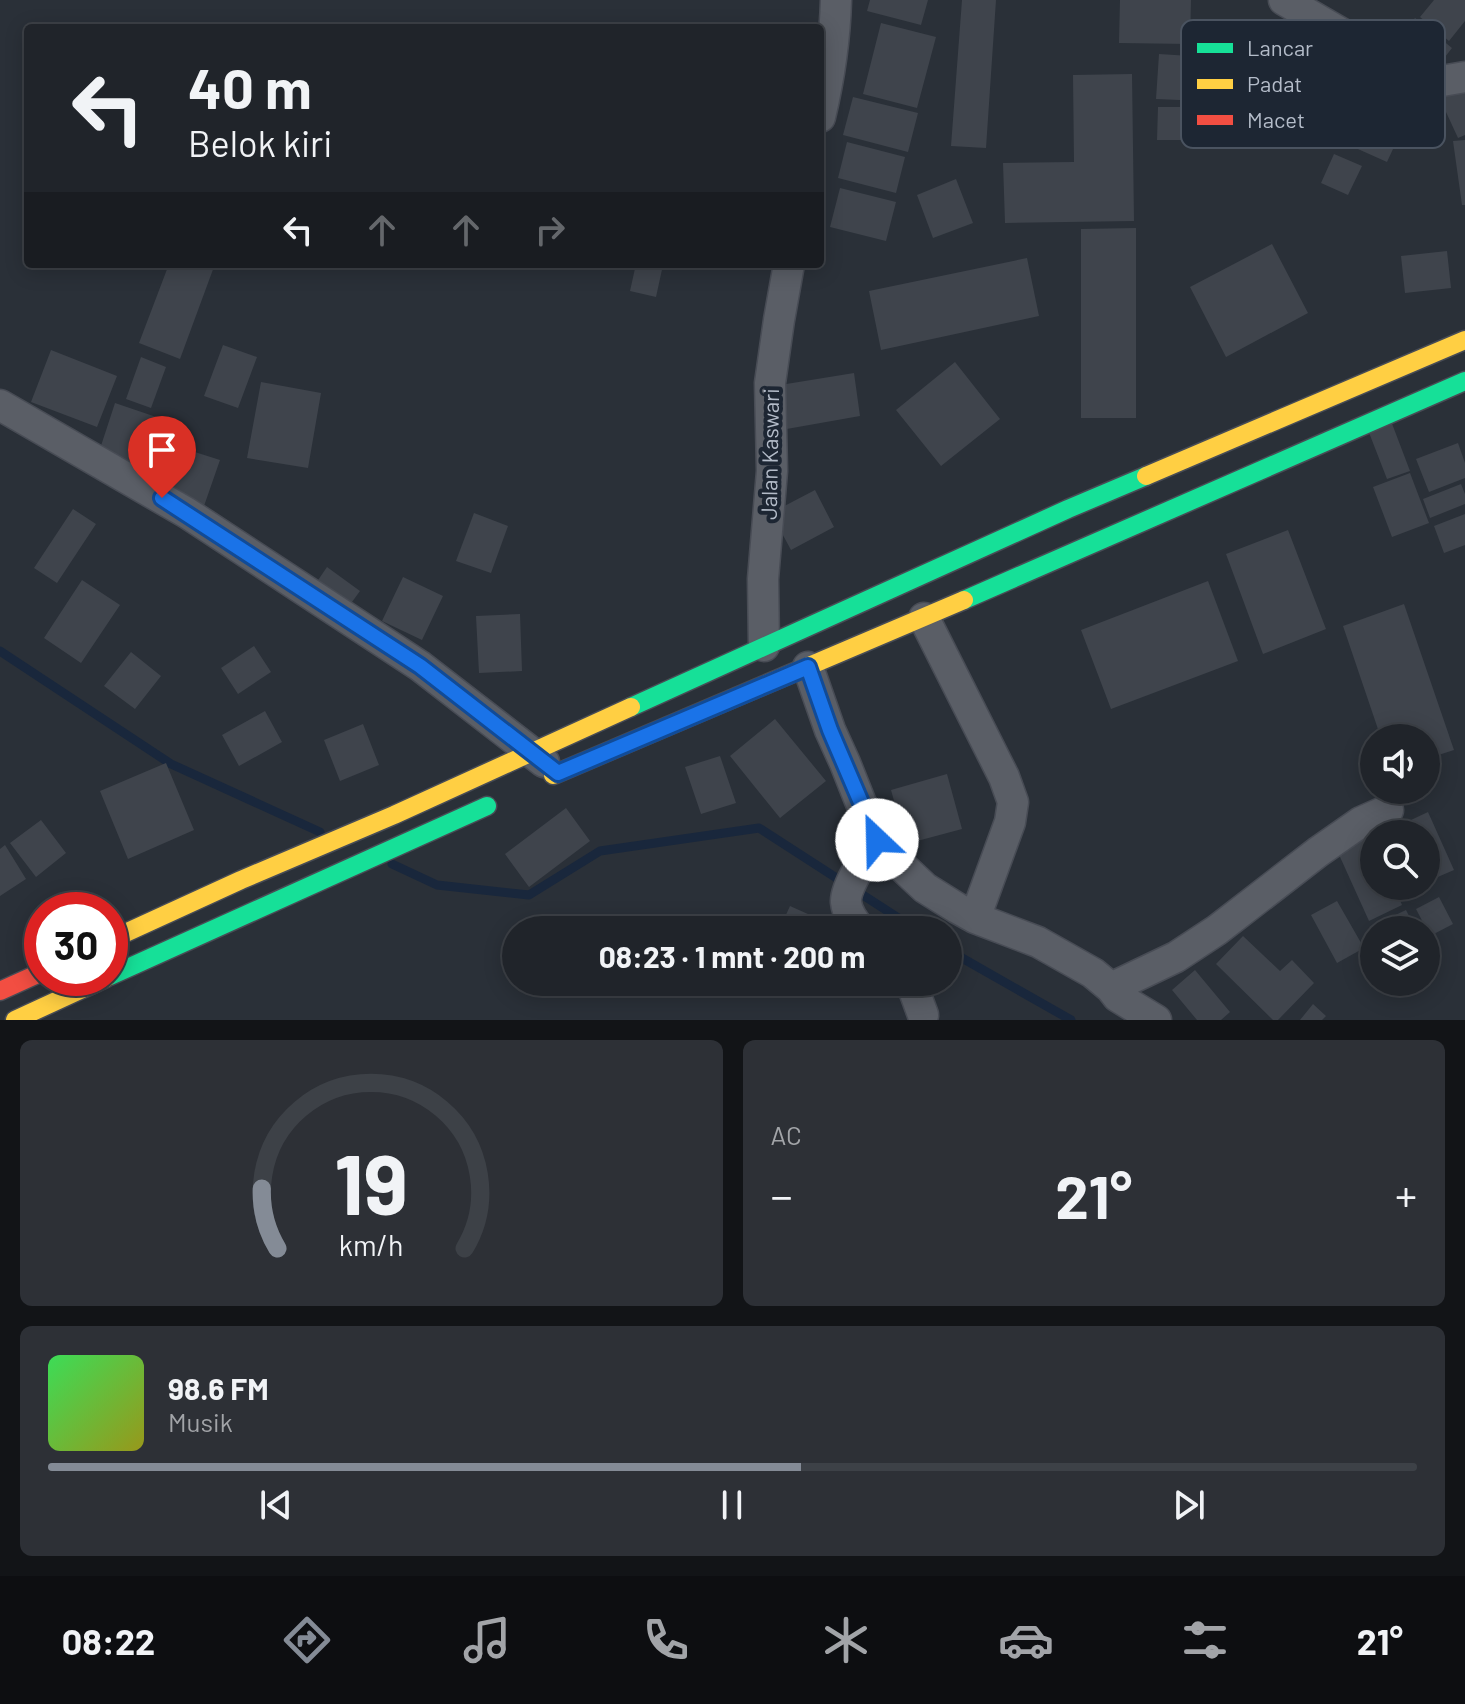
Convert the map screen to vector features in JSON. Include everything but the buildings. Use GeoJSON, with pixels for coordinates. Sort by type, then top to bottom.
{"type":"FeatureCollection","features":[{"type":"Feature","properties":{"kind":"main road"},"geometry":{"type":"LineString","coordinates":[[531,786],[924,618],[1074,528],[1465,340]]}},
{"type":"Feature","properties":{"kind":"main road"},"geometry":{"type":"LineString","coordinates":[[128,932],[394,815],[764,646],[1465,381]]}},
{"type":"Feature","properties":{"kind":"main road"},"geometry":{"type":"LineString","coordinates":[[128,968],[503,799]]}},
{"type":"Feature","properties":{"kind":"main road"},"geometry":{"type":"LineString","coordinates":[[0,991],[24,980]]}},
{"type":"Feature","properties":{"kind":"main road"},"geometry":{"type":"LineString","coordinates":[[15,1020],[67,996]]}},
{"type":"Feature","properties":{"kind":"street"},"geometry":{"type":"LineString","coordinates":[[824,97],[836,22],[836,0]]}},
{"type":"Feature","properties":{"kind":"street"},"geometry":{"type":"LineString","coordinates":[[1284,0],[1318,20]]}},
{"type":"Feature","properties":{"kind":"street"},"geometry":{"type":"LineString","coordinates":[[1445,80],[1465,77]]}},
{"type":"Feature","properties":{"kind":"street","name":"Jalan Kaswari"},"geometry":{"type":"LineString","coordinates":[[764,646],[763,579],[772,471],[770,383],[788,268]]}},
{"type":"Feature","properties":{"kind":"street"},"geometry":{"type":"LineString","coordinates":[[0,405],[187,513],[420,666],[558,773]]}},
{"type":"Feature","properties":{"kind":"street"},"geometry":{"type":"LineString","coordinates":[[924,618],[1004,777],[1013,802],[1010,822],[975,918]]}},
{"type":"Feature","properties":{"kind":"street"},"geometry":{"type":"LineString","coordinates":[[808,667],[871,849],[847,896],[851,916]]}},
{"type":"Feature","properties":{"kind":"street"},"geometry":{"type":"LineString","coordinates":[[1111,988],[1176,957],[1229,922],[1361,822],[1388,810]]}},
{"type":"Feature","properties":{"kind":"street"},"geometry":{"type":"LineString","coordinates":[[871,849],[892,857],[925,888],[975,918],[1038,942],[1093,973],[1118,997],[1156,1020]]}},
{"type":"Feature","properties":{"kind":"street"},"geometry":{"type":"LineString","coordinates":[[916,996],[923,1015]]}},
{"type":"Feature","properties":{"kind":"waterway"},"geometry":{"type":"LineString","coordinates":[[0,651],[171,764],[320,832]]}},
{"type":"Feature","properties":{"kind":"waterway"},"geometry":{"type":"LineString","coordinates":[[392,864],[437,885],[529,895],[600,851],[759,828],[895,916]]}},
{"type":"Feature","properties":{"kind":"waterway"},"geometry":{"type":"LineString","coordinates":[[962,958],[1071,1020]]}},
{"type":"Feature","properties":{"kind":"traffic: fast"},"geometry":{"type":"LineString","coordinates":[[964,600],[1465,381]]}},
{"type":"Feature","properties":{"kind":"traffic: fast"},"geometry":{"type":"LineString","coordinates":[[631,707],[1146,476]]}},
{"type":"Feature","properties":{"kind":"traffic: fast"},"geometry":{"type":"LineString","coordinates":[[128,968],[487,806]]}},
{"type":"Feature","properties":{"kind":"traffic: slow"},"geometry":{"type":"LineString","coordinates":[[1146,476],[1465,340]]}},
{"type":"Feature","properties":{"kind":"traffic: slow"},"geometry":{"type":"LineString","coordinates":[[553,775],[964,600]]}},
{"type":"Feature","properties":{"kind":"traffic: slow"},"geometry":{"type":"LineString","coordinates":[[128,932],[631,707]]}},
{"type":"Feature","properties":{"kind":"traffic: slow"},"geometry":{"type":"LineString","coordinates":[[15,1020],[67,996]]}},
{"type":"Feature","properties":{"kind":"traffic: jam"},"geometry":{"type":"LineString","coordinates":[[0,991],[24,980]]}},
{"type":"Feature","properties":{"kind":"route"},"geometry":{"type":"LineString","coordinates":[[162,498],[420,666],[558,773],[808,667],[830,730],[877,840]]}}]}
